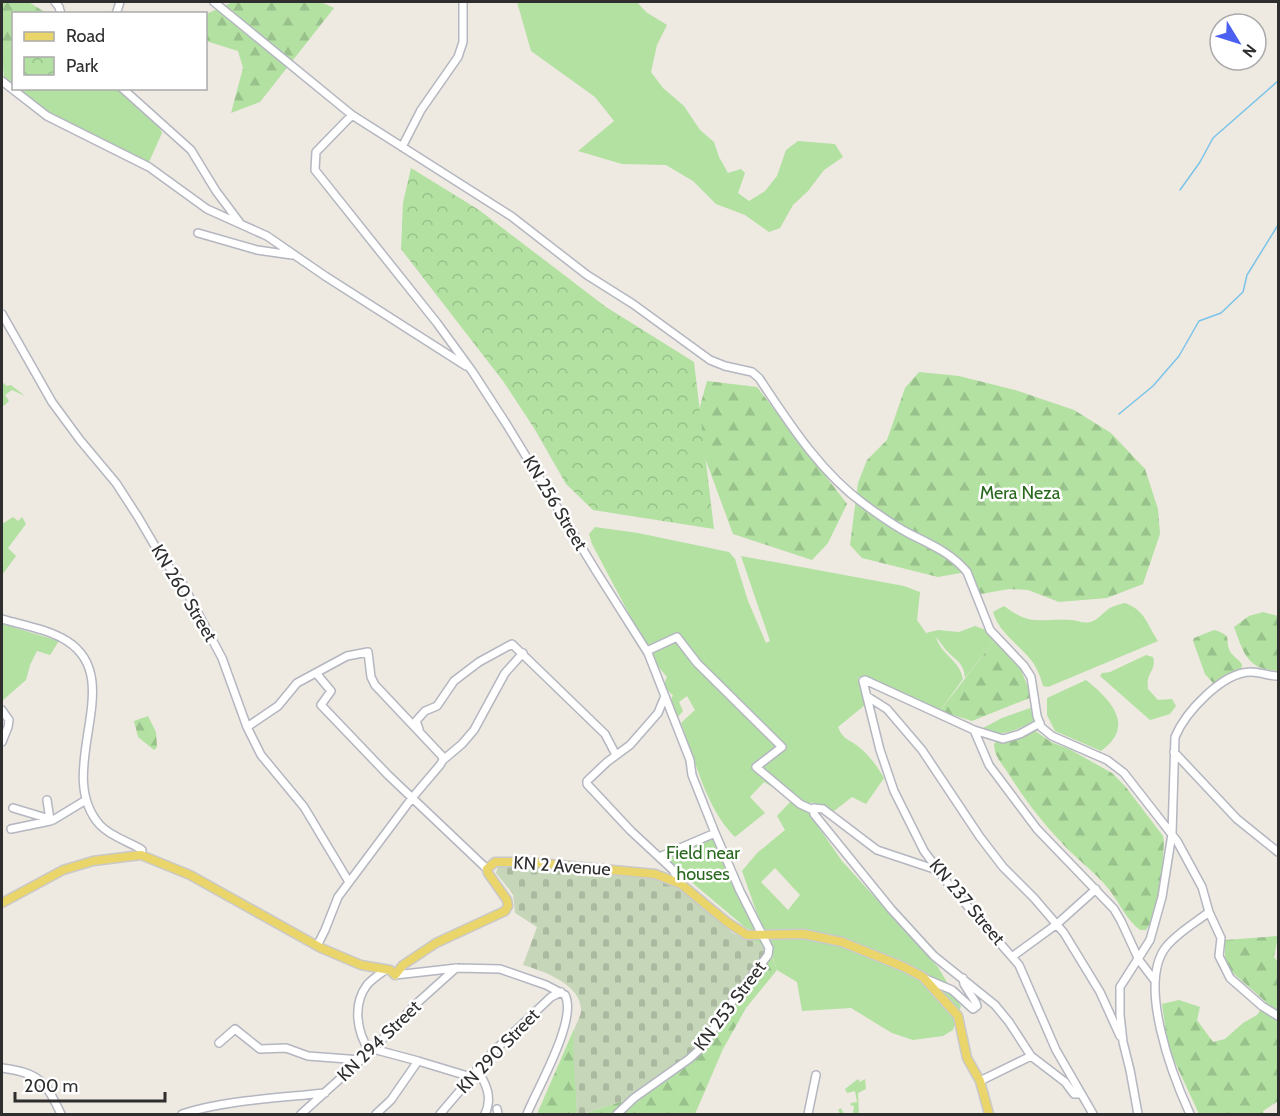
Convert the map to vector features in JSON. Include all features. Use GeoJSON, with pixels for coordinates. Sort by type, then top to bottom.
{"type":"FeatureCollection","features":[{"type":"Feature","properties":{"kind":"main road"},"geometry":{"type":"LineString","coordinates":[[2,903],[63,870],[93,861],[141,855],[190,874],[317,946],[361,965],[390,970],[395,975]]}},
{"type":"Feature","properties":{"kind":"main road","name":"KN 2 Avenue"},"geometry":{"type":"LineString","coordinates":[[395,975],[403,965],[436,943],[505,911],[508,906],[507,900],[487,869],[495,862],[582,866],[655,874],[681,884],[740,932],[747,935],[804,934],[842,942],[889,960],[922,977],[958,1016],[967,1058],[980,1081],[989,1114]]}},
{"type":"Feature","properties":{"kind":"street"},"geometry":{"type":"LineString","coordinates":[[214,2],[352,115],[511,216],[587,275],[633,304],[710,360],[752,372],[759,378],[791,425],[833,478],[890,523],[934,544],[960,564],[967,572],[990,630],[1024,666],[1031,677],[1041,728],[1052,736],[1107,760],[1124,773],[1172,834],[1202,887],[1209,912],[1221,938],[1219,956],[1230,978],[1262,1006],[1278,1016]]}},
{"type":"Feature","properties":{"kind":"street"},"geometry":{"type":"LineString","coordinates":[[402,147],[421,110],[458,57],[463,42],[463,2]]}},
{"type":"Feature","properties":{"kind":"street"},"geometry":{"type":"LineString","coordinates":[[14,90],[47,116],[149,167],[207,209],[267,236],[472,371]]}},
{"type":"Feature","properties":{"kind":"street"},"geometry":{"type":"LineString","coordinates":[[124,90],[191,150],[216,191],[241,224]]}},
{"type":"Feature","properties":{"kind":"street","name":"KN 256 Street"},"geometry":{"type":"LineString","coordinates":[[352,115],[316,152],[315,170],[438,323],[472,371],[647,651],[690,760],[692,775],[715,833],[740,891],[763,934]]}},
{"type":"Feature","properties":{"kind":"street"},"geometry":{"type":"LineString","coordinates":[[198,233],[257,249],[296,255]]}},
{"type":"Feature","properties":{"kind":"street","name":"KN 260 Street"},"geometry":{"type":"LineString","coordinates":[[2,315],[52,402],[116,483],[162,558],[183,585],[222,658],[247,727],[267,762],[304,807],[349,882]]}},
{"type":"Feature","properties":{"kind":"street"},"geometry":{"type":"LineString","coordinates":[[2,619],[60,637],[78,650],[86,663],[93,692],[82,773],[86,800],[100,825],[142,850],[141,855]]}},
{"type":"Feature","properties":{"kind":"street"},"geometry":{"type":"LineString","coordinates":[[647,651],[677,637],[697,663],[782,747],[756,767],[800,804],[813,810],[891,909],[934,956],[1002,1013],[1030,1056],[1065,1082],[1074,1094],[1080,1094]]}},
{"type":"Feature","properties":{"kind":"street"},"geometry":{"type":"LineString","coordinates":[[420,732],[416,721],[425,711],[437,706],[454,681],[479,662],[512,644],[605,734],[616,755]]}},
{"type":"Feature","properties":{"kind":"street"},"geometry":{"type":"LineString","coordinates":[[247,727],[279,706],[297,683],[347,656],[368,652],[371,677],[375,685],[440,753],[443,760]]}},
{"type":"Feature","properties":{"kind":"street"},"geometry":{"type":"LineString","coordinates":[[317,946],[334,905],[349,882],[443,760],[474,730],[505,673],[523,653]]}},
{"type":"Feature","properties":{"kind":"street"},"geometry":{"type":"LineString","coordinates":[[1138,1114],[1123,1042],[1120,987],[1150,940],[1160,905],[1172,834],[1175,737],[1190,711],[1208,693],[1232,677],[1250,672],[1278,676]]}},
{"type":"Feature","properties":{"kind":"street"},"geometry":{"type":"LineString","coordinates":[[316,673],[332,691],[321,705],[412,798],[487,869]]}},
{"type":"Feature","properties":{"kind":"street","name":"KN 237 Street"},"geometry":{"type":"LineString","coordinates":[[974,730],[863,681],[880,750],[894,791],[924,851],[970,910],[1013,956],[1029,984],[1038,1011],[1056,1050],[1093,1114]]}},
{"type":"Feature","properties":{"kind":"street"},"geometry":{"type":"LineString","coordinates":[[665,696],[658,713],[630,745],[587,783],[615,815],[674,870],[681,884]]}},
{"type":"Feature","properties":{"kind":"street"},"geometry":{"type":"LineString","coordinates":[[868,697],[887,710],[915,741],[1003,867],[1057,924],[1100,992],[1123,1042]]}},
{"type":"Feature","properties":{"kind":"street"},"geometry":{"type":"LineString","coordinates":[[2,710],[9,720],[2,742]]}},
{"type":"Feature","properties":{"kind":"street"},"geometry":{"type":"LineString","coordinates":[[974,730],[1003,739],[1020,734],[1040,723]]}},
{"type":"Feature","properties":{"kind":"street"},"geometry":{"type":"LineString","coordinates":[[974,730],[989,765],[1037,829],[1096,889],[1122,921],[1139,960],[1155,981]]}},
{"type":"Feature","properties":{"kind":"street"},"geometry":{"type":"LineString","coordinates":[[1174,752],[1237,819],[1278,852]]}},
{"type":"Feature","properties":{"kind":"street"},"geometry":{"type":"LineString","coordinates":[[47,800],[52,820]]}},
{"type":"Feature","properties":{"kind":"street"},"geometry":{"type":"LineString","coordinates":[[11,829],[52,820],[86,800]]}},
{"type":"Feature","properties":{"kind":"street"},"geometry":{"type":"LineString","coordinates":[[813,810],[817,807],[823,809],[878,850],[937,870]]}},
{"type":"Feature","properties":{"kind":"street"},"geometry":{"type":"LineString","coordinates":[[13,808],[52,820]]}},
{"type":"Feature","properties":{"kind":"street"},"geometry":{"type":"LineString","coordinates":[[659,857],[715,833]]}},
{"type":"Feature","properties":{"kind":"street"},"geometry":{"type":"LineString","coordinates":[[1013,956],[1057,924],[1096,889]]}},
{"type":"Feature","properties":{"kind":"street"},"geometry":{"type":"LineString","coordinates":[[1190,1114],[1158,1025],[1155,981],[1165,948],[1209,912]]}},
{"type":"Feature","properties":{"kind":"street","name":"KN 253 Street"},"geometry":{"type":"LineString","coordinates":[[616,1114],[700,1049],[768,955],[769,948],[763,934]]}},
{"type":"Feature","properties":{"kind":"street"},"geometry":{"type":"LineString","coordinates":[[395,975],[457,968],[500,969],[561,992],[568,1001],[568,1016],[527,1114]]}},
{"type":"Feature","properties":{"kind":"street","name":"KN 294 Street"},"geometry":{"type":"LineString","coordinates":[[301,1114],[371,1051],[416,1004],[457,968]]}},
{"type":"Feature","properties":{"kind":"street"},"geometry":{"type":"LineString","coordinates":[[386,970],[368,983],[363,990],[358,1008],[360,1035],[371,1051],[418,1061],[471,1077]]}},
{"type":"Feature","properties":{"kind":"street"},"geometry":{"type":"LineString","coordinates":[[922,977],[951,990],[973,1009],[977,1006],[963,984],[963,978]]}},
{"type":"Feature","properties":{"kind":"street","name":"KN 290 Street"},"geometry":{"type":"LineString","coordinates":[[440,1114],[510,1034],[551,997],[561,992]]}},
{"type":"Feature","properties":{"kind":"street"},"geometry":{"type":"LineString","coordinates":[[219,1043],[235,1029],[260,1049],[286,1048],[308,1056],[360,1060]]}},
{"type":"Feature","properties":{"kind":"street"},"geometry":{"type":"LineString","coordinates":[[980,1081],[1030,1056]]}},
{"type":"Feature","properties":{"kind":"street"},"geometry":{"type":"LineString","coordinates":[[376,1114],[391,1100],[418,1061]]}},
{"type":"Feature","properties":{"kind":"street"},"geometry":{"type":"LineString","coordinates":[[2,1068],[28,1073],[40,1080],[49,1090],[61,1114]]}},
{"type":"Feature","properties":{"kind":"street"},"geometry":{"type":"LineString","coordinates":[[477,1069],[488,1088],[489,1106],[485,1114]]}},
{"type":"Feature","properties":{"kind":"street"},"geometry":{"type":"LineString","coordinates":[[807,1114],[816,1075]]}},
{"type":"Feature","properties":{"kind":"street"},"geometry":{"type":"LineString","coordinates":[[182,1114],[213,1106],[325,1093]]}},
{"type":"Feature","properties":{"kind":"green space"},"geometry":{"type":"Polygon","coordinates":[[[2,2],[29,2],[44,12],[12,12],[12,43],[2,51],[2,2]]]}},
{"type":"Feature","properties":{"kind":"green space"},"geometry":{"type":"Polygon","coordinates":[[[233,2],[321,2],[334,8],[260,102],[231,113],[243,68],[238,51],[207,41],[207,14],[233,2]]]}},
{"type":"Feature","properties":{"kind":"green space"},"geometry":{"type":"Polygon","coordinates":[[[517,2],[637,2],[646,12],[667,25],[657,45],[651,72],[663,88],[684,106],[700,130],[714,142],[728,173],[741,169],[745,173],[738,193],[749,201],[765,191],[777,176],[786,150],[798,141],[835,144],[843,157],[824,170],[808,191],[793,205],[780,228],[769,232],[745,215],[716,204],[693,181],[666,165],[622,164],[578,151],[614,121],[595,97],[531,51],[517,2]]]}},
{"type":"Feature","properties":{"kind":"green space"},"geometry":{"type":"Polygon","coordinates":[[[12,43],[12,84],[4,78],[2,51],[12,43]]]}},
{"type":"Feature","properties":{"kind":"green space"},"geometry":{"type":"Polygon","coordinates":[[[19,90],[122,90],[158,124],[162,133],[149,162],[55,117],[19,90]]]}},
{"type":"Feature","properties":{"kind":"green space"},"geometry":{"type":"Polygon","coordinates":[[[411,168],[479,210],[606,307],[694,362],[714,529],[593,510],[566,484],[534,428],[503,381],[401,249],[403,203],[411,168]]]}},
{"type":"Feature","properties":{"kind":"green space","name":"Mera Neza"},"geometry":{"type":"Polygon","coordinates":[[[919,372],[959,376],[1015,390],[1074,410],[1111,433],[1145,469],[1158,509],[1160,534],[1143,584],[1107,598],[1059,602],[1028,590],[1009,589],[981,594],[966,572],[938,577],[862,558],[850,545],[858,483],[867,460],[887,440],[905,388],[919,372]]]}},
{"type":"Feature","properties":{"kind":"green space"},"geometry":{"type":"Polygon","coordinates":[[[707,381],[757,387],[847,504],[828,543],[812,560],[733,534],[694,428],[707,381]]]}},
{"type":"Feature","properties":{"kind":"green space"},"geometry":{"type":"Polygon","coordinates":[[[2,382],[7,386],[11,385],[25,396],[12,390],[5,395],[9,401],[2,406],[2,382]]]}},
{"type":"Feature","properties":{"kind":"green space"},"geometry":{"type":"Polygon","coordinates":[[[13,517],[18,521],[22,517],[26,524],[8,548],[16,556],[2,575],[2,524],[13,517]]]}},
{"type":"Feature","properties":{"kind":"green space"},"geometry":{"type":"Polygon","coordinates":[[[595,527],[638,533],[729,552],[735,559],[748,601],[766,643],[770,641],[741,556],[904,586],[920,592],[917,620],[926,633],[938,630],[959,632],[975,626],[986,630],[994,641],[965,678],[961,665],[936,637],[942,649],[958,667],[963,679],[940,711],[864,676],[858,678],[864,692],[865,705],[838,727],[844,737],[870,758],[884,778],[866,804],[852,797],[834,811],[811,802],[808,812],[842,861],[938,967],[961,1006],[953,1030],[943,1036],[913,1040],[892,1033],[851,1008],[802,1011],[797,982],[777,970],[742,871],[757,853],[785,830],[777,816],[793,799],[764,782],[750,797],[765,813],[735,837],[725,825],[709,798],[681,723],[695,710],[687,696],[679,702],[683,711],[677,718],[671,704],[673,695],[664,684],[667,677],[655,663],[592,544],[589,534],[595,527]],[[775,868],[761,882],[788,910],[800,895],[775,868]]]}},
{"type":"Feature","properties":{"kind":"green space"},"geometry":{"type":"Polygon","coordinates":[[[1125,603],[1142,614],[1158,641],[1048,687],[1043,686],[1034,664],[1000,627],[993,612],[1004,606],[1029,619],[1071,620],[1087,623],[1096,620],[1112,607],[1125,603]]]}},
{"type":"Feature","properties":{"kind":"green space"},"geometry":{"type":"Polygon","coordinates":[[[1263,612],[1278,616],[1278,671],[1259,667],[1248,658],[1234,627],[1249,616],[1263,612]]]}},
{"type":"Feature","properties":{"kind":"green space"},"geometry":{"type":"Polygon","coordinates":[[[2,624],[59,641],[50,655],[37,651],[26,680],[2,701],[2,624]]]}},
{"type":"Feature","properties":{"kind":"green space"},"geometry":{"type":"Polygon","coordinates":[[[1214,630],[1226,636],[1231,653],[1242,664],[1241,671],[1219,684],[1213,683],[1205,674],[1193,641],[1194,638],[1214,630]]]}},
{"type":"Feature","properties":{"kind":"green space"},"geometry":{"type":"Polygon","coordinates":[[[994,641],[1019,665],[1032,697],[972,721],[940,711],[994,641]]]}},
{"type":"Feature","properties":{"kind":"green space"},"geometry":{"type":"Polygon","coordinates":[[[1146,655],[1153,657],[1154,660],[1148,679],[1148,689],[1158,700],[1172,699],[1176,706],[1170,714],[1150,720],[1100,676],[1102,673],[1110,672],[1146,655]]]}},
{"type":"Feature","properties":{"kind":"green space"},"geometry":{"type":"Polygon","coordinates":[[[1086,680],[1111,705],[1118,723],[1117,732],[1111,742],[1101,751],[1055,731],[1047,715],[1047,698],[1086,680]]]}},
{"type":"Feature","properties":{"kind":"green space"},"geometry":{"type":"Polygon","coordinates":[[[1033,707],[1034,721],[1015,730],[997,733],[983,728],[1002,718],[1033,707]]]}},
{"type":"Feature","properties":{"kind":"green space"},"geometry":{"type":"Polygon","coordinates":[[[148,716],[156,732],[157,747],[154,750],[138,737],[134,721],[148,716]]]}},
{"type":"Feature","properties":{"kind":"green space"},"geometry":{"type":"Polygon","coordinates":[[[1034,730],[1051,742],[1069,749],[1112,773],[1125,786],[1163,836],[1161,888],[1156,910],[1146,930],[1140,930],[1135,926],[1102,881],[1066,848],[1047,826],[1027,802],[997,757],[994,744],[998,740],[1034,730]]]}},
{"type":"Feature","properties":{"kind":"green space","name":"Field near houses"},"geometry":{"type":"Polygon","coordinates":[[[713,835],[756,932],[746,928],[663,858],[713,835]]]}},
{"type":"Feature","properties":{"kind":"green space"},"geometry":{"type":"Polygon","coordinates":[[[499,864],[665,880],[677,886],[734,934],[765,946],[770,960],[758,964],[735,990],[694,1052],[626,1100],[577,1114],[574,1041],[575,1028],[581,1013],[579,1001],[575,993],[559,980],[523,965],[537,927],[515,913],[513,894],[496,873],[499,864]]]}},
{"type":"Feature","properties":{"kind":"green space"},"geometry":{"type":"Polygon","coordinates":[[[734,934],[766,942],[777,970],[746,1008],[723,1049],[695,1114],[583,1114],[626,1100],[672,1068],[707,1035],[735,990],[758,964],[765,946],[734,934]]]}},
{"type":"Feature","properties":{"kind":"green space"},"geometry":{"type":"Polygon","coordinates":[[[1278,936],[1274,957],[1278,962],[1278,1101],[1263,1111],[1264,1114],[1199,1114],[1168,1047],[1162,1004],[1179,1000],[1200,1007],[1197,1020],[1213,1042],[1225,1039],[1243,1023],[1257,1015],[1266,1002],[1233,973],[1225,960],[1225,940],[1278,936]]]}},
{"type":"Feature","properties":{"kind":"green space"},"geometry":{"type":"Polygon","coordinates":[[[574,1029],[577,1114],[537,1114],[574,1029]]]}},
{"type":"Feature","properties":{"kind":"green space"},"geometry":{"type":"Polygon","coordinates":[[[858,1079],[860,1082],[865,1079],[866,1089],[858,1093],[859,1114],[844,1114],[853,1113],[854,1106],[850,1105],[857,1102],[855,1091],[847,1093],[845,1089],[858,1079]]]}},
{"type":"Feature","properties":{"kind":"waterway"},"geometry":{"type":"LineString","coordinates":[[1180,190],[1200,162],[1213,138],[1278,81]]}},
{"type":"Feature","properties":{"kind":"waterway"},"geometry":{"type":"LineString","coordinates":[[1119,414],[1153,386],[1179,356],[1199,321],[1221,313],[1243,292],[1247,275],[1278,225]]}}]}
